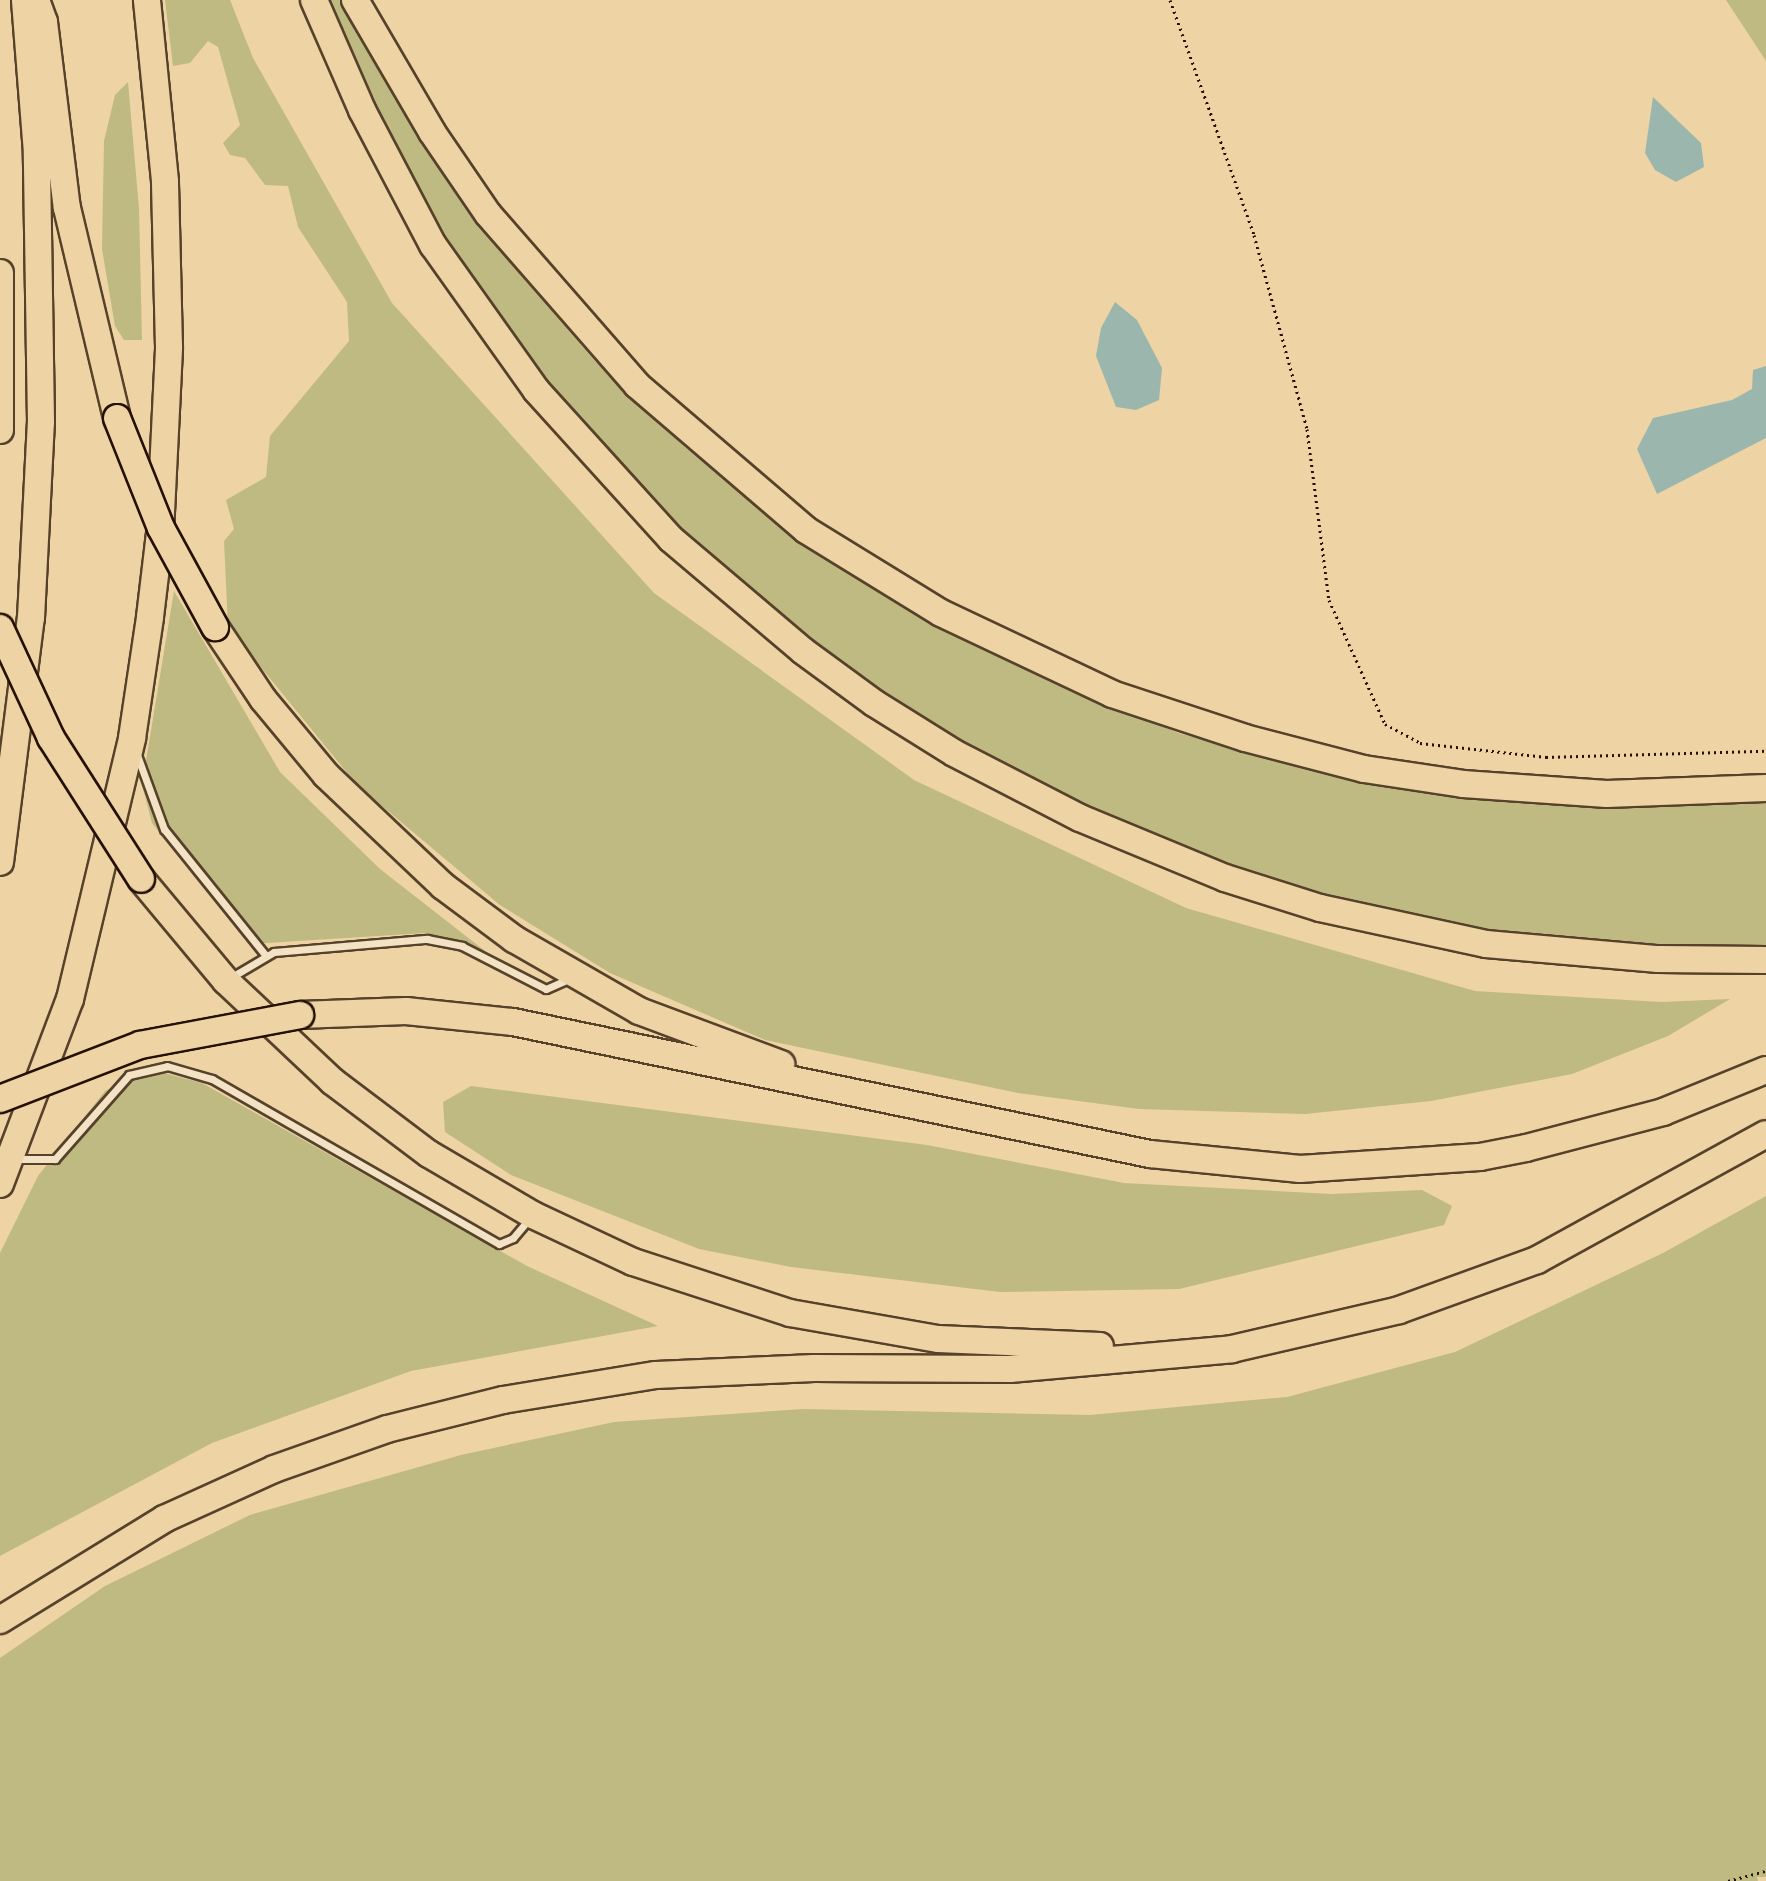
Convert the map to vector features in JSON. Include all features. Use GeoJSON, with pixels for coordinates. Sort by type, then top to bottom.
{"type":"FeatureCollection","features":[{"type":"Feature","properties":{"kind":"highway"},"geometry":{"type":"LineString","coordinates":[[0,862],[31,618],[41,422],[37,153],[25,0]]}},
{"type":"Feature","properties":{"kind":"highway"},"geometry":{"type":"LineString","coordinates":[[36,0],[77,246],[117,418],[161,528],[215,627],[288,731],[385,836],[514,939],[574,976],[698,1036],[879,1098]]}},
{"type":"Feature","properties":{"kind":"highway"},"geometry":{"type":"LineString","coordinates":[[56,0],[77,246]]}},
{"type":"Feature","properties":{"kind":"highway"},"geometry":{"type":"LineString","coordinates":[[0,1184],[5,1157],[70,999],[132,738],[160,533],[169,347],[165,181],[147,0]]}},
{"type":"Feature","properties":{"kind":"highway"},"geometry":{"type":"LineString","coordinates":[[314,0],[362,110],[433,245],[536,390],[671,539],[792,642],[874,703],[954,753],[1080,818],[1225,878],[1320,908],[1486,944],[1658,959],[1766,960]]}},
{"type":"Feature","properties":{"kind":"highway"},"geometry":{"type":"LineString","coordinates":[[355,0],[424,120],[488,214],[637,385],[806,530],[941,613],[1112,694],[1245,738],[1364,769],[1463,784],[1607,794],[1766,788]]}},
{"type":"Feature","properties":{"kind":"highway"},"geometry":{"type":"LineString","coordinates":[[0,273],[0,430]]}},
{"type":"Feature","properties":{"kind":"highway"},"geometry":{"type":"LineString","coordinates":[[0,628],[51,738],[141,879],[226,981],[332,1081],[382,1120],[533,1215],[681,1279],[845,1325],[1011,1344],[1232,1349]]}},
{"type":"Feature","properties":{"kind":"highway"},"geometry":{"type":"LineString","coordinates":[[0,1099],[140,1045],[300,1015],[406,1011],[513,1022],[1150,1154],[1300,1169],[1367,1167],[1480,1157],[1574,1138],[1663,1112],[1766,1070]]}},
{"type":"Feature","properties":{"kind":"highway"},"geometry":{"type":"LineString","coordinates":[[0,1620],[99,1555],[234,1487],[322,1451],[464,1408],[656,1375],[814,1368],[1010,1369],[1232,1349],[1399,1310],[1537,1260],[1766,1134]]}},
{"type":"Feature","properties":{"kind":"lane"},"geometry":{"type":"LineString","coordinates":[[132,738],[164,829],[266,956]]}},
{"type":"Feature","properties":{"kind":"lane"},"geometry":{"type":"LineString","coordinates":[[226,981],[266,956],[427,939],[462,946],[546,989],[574,976]]}},
{"type":"Feature","properties":{"kind":"lane"},"geometry":{"type":"LineString","coordinates":[[5,1157],[55,1159],[129,1075],[167,1066],[212,1079],[499,1244],[513,1238],[533,1215]]}},
{"type":"Feature","properties":{"kind":"path"},"geometry":{"type":"LineString","coordinates":[[1170,0],[1254,235],[1307,429],[1329,600],[1385,724],[1420,743],[1546,757],[1766,751]]}},
{"type":"Feature","properties":{"kind":"path"},"geometry":{"type":"LineString","coordinates":[[1728,1881],[1766,1871]]}},
{"type":"Feature","properties":{"kind":"shaded area"},"geometry":{"type":"Polygon","coordinates":[[[165,0],[230,0],[253,58],[392,303],[654,593],[914,780],[1186,908],[1475,991],[1661,1002],[1730,999],[1668,1036],[1572,1074],[1431,1101],[1305,1114],[1139,1109],[1018,1093],[765,1040],[610,973],[500,905],[357,785],[228,627],[224,541],[234,529],[226,500],[266,477],[270,436],[349,341],[347,302],[298,227],[288,186],[265,185],[245,158],[230,155],[223,143],[240,125],[218,47],[208,41],[190,63],[173,66],[165,0]]]}},
{"type":"Feature","properties":{"kind":"shaded area"},"geometry":{"type":"Polygon","coordinates":[[[325,0],[343,0],[389,88],[440,165],[524,279],[594,360],[686,448],[905,606],[1038,674],[1178,733],[1336,774],[1515,802],[1725,804],[1766,799],[1766,953],[1478,930],[1296,888],[1132,827],[997,762],[858,676],[742,586],[645,493],[559,398],[490,308],[412,186],[367,101],[325,0]]]}},
{"type":"Feature","properties":{"kind":"shaded area"},"geometry":{"type":"Polygon","coordinates":[[[1726,0],[1766,0],[1766,61],[1726,0]]]}},
{"type":"Feature","properties":{"kind":"shaded area"},"geometry":{"type":"Polygon","coordinates":[[[128,82],[139,209],[142,340],[124,340],[115,326],[102,249],[104,141],[115,95],[128,82]]]}},
{"type":"Feature","properties":{"kind":"shaded area"},"geometry":{"type":"Polygon","coordinates":[[[174,591],[280,772],[380,869],[526,983],[426,933],[249,944],[152,823],[142,785],[174,591]]]}},
{"type":"Feature","properties":{"kind":"shaded area"},"geometry":{"type":"Polygon","coordinates":[[[149,1069],[202,1083],[527,1266],[658,1326],[411,1371],[212,1443],[0,1556],[0,1253],[38,1176],[105,1091],[149,1069]]]}},
{"type":"Feature","properties":{"kind":"shaded area"},"geometry":{"type":"Polygon","coordinates":[[[471,1086],[927,1145],[1124,1183],[1332,1194],[1422,1190],[1452,1206],[1444,1225],[1179,1289],[1000,1292],[791,1267],[699,1249],[511,1175],[445,1132],[443,1102],[471,1086]]]}},
{"type":"Feature","properties":{"kind":"shaded area"},"geometry":{"type":"Polygon","coordinates":[[[1766,1196],[1766,1877],[1757,1877],[1758,1881],[0,1881],[0,1658],[105,1586],[250,1515],[461,1455],[614,1422],[803,1409],[1090,1415],[1287,1397],[1455,1352],[1663,1253],[1766,1196]]]}},
{"type":"Feature","properties":{"kind":"water"},"geometry":{"type":"Polygon","coordinates":[[[1653,97],[1701,143],[1704,167],[1676,182],[1655,170],[1645,153],[1653,97]]]}},
{"type":"Feature","properties":{"kind":"water"},"geometry":{"type":"Polygon","coordinates":[[[1115,302],[1137,320],[1162,368],[1159,400],[1136,410],[1116,407],[1096,356],[1101,328],[1115,302]]]}},
{"type":"Feature","properties":{"kind":"water"},"geometry":{"type":"Polygon","coordinates":[[[1766,366],[1766,438],[1657,494],[1637,449],[1653,418],[1732,400],[1752,389],[1753,370],[1766,366]]]}}]}
